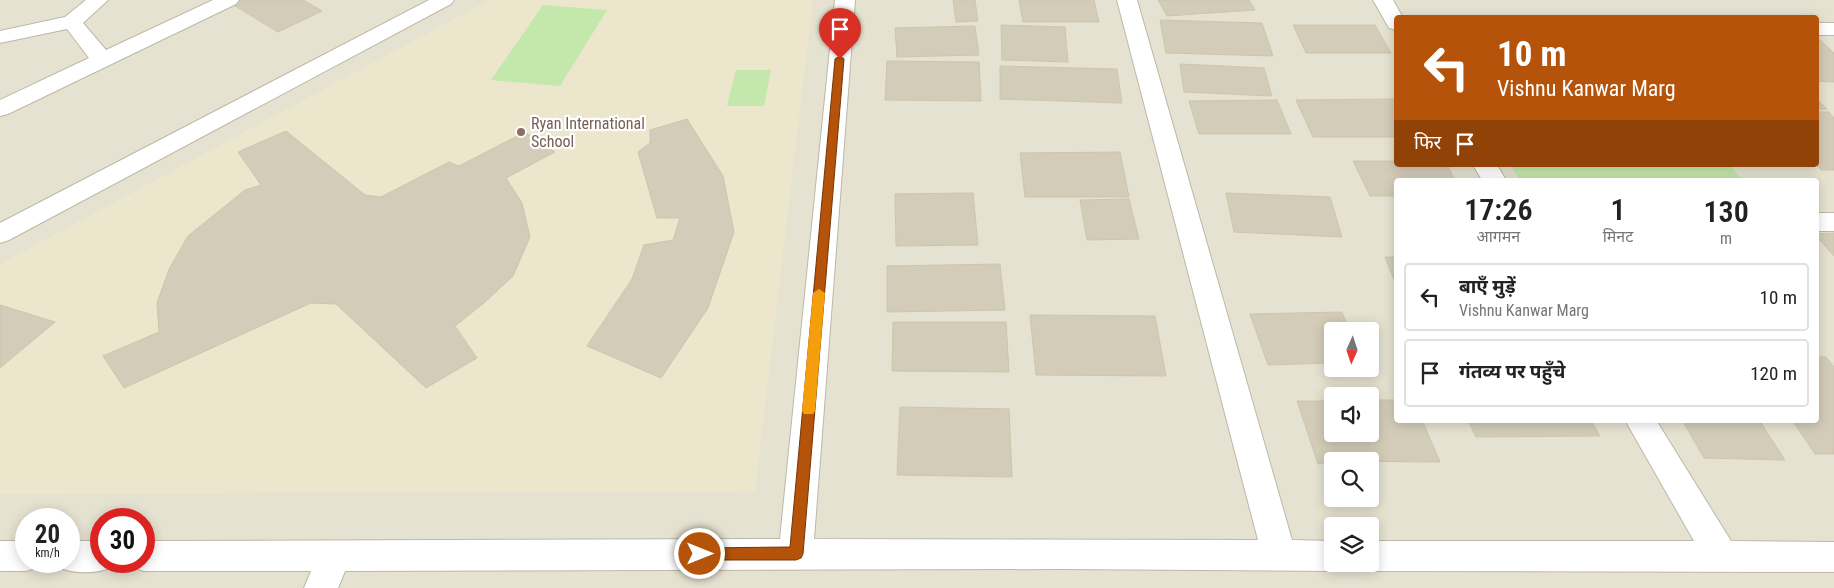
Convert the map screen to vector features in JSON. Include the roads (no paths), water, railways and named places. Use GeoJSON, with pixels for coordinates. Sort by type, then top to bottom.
{"type":"FeatureCollection","features":[{"type":"Feature","properties":{"kind":"street"},"geometry":{"type":"LineString","coordinates":[[0,37],[72,22],[98,0]]}},
{"type":"Feature","properties":{"kind":"street"},"geometry":{"type":"LineString","coordinates":[[0,109],[229,0]]}},
{"type":"Feature","properties":{"kind":"street"},"geometry":{"type":"LineString","coordinates":[[0,234],[444,0]]}},
{"type":"Feature","properties":{"kind":"street"},"geometry":{"type":"LineString","coordinates":[[796,554],[845,0]]}},
{"type":"Feature","properties":{"kind":"street"},"geometry":{"type":"LineString","coordinates":[[1127,0],[1279,556]]}},
{"type":"Feature","properties":{"kind":"street"},"geometry":{"type":"LineString","coordinates":[[1382,0],[1394,21]]}},
{"type":"Feature","properties":{"kind":"street"},"geometry":{"type":"LineString","coordinates":[[72,22],[102,60]]}},
{"type":"Feature","properties":{"kind":"street"},"geometry":{"type":"LineString","coordinates":[[1819,29],[1834,29]]}},
{"type":"Feature","properties":{"kind":"street"},"geometry":{"type":"LineString","coordinates":[[1486,167],[1493,178]]}},
{"type":"Feature","properties":{"kind":"street"},"geometry":{"type":"LineString","coordinates":[[1819,222],[1834,222]]}},
{"type":"Feature","properties":{"kind":"street"},"geometry":{"type":"LineString","coordinates":[[1642,423],[1722,557]]}},
{"type":"Feature","properties":{"kind":"street"},"geometry":{"type":"LineString","coordinates":[[155,556],[796,554],[1324,556]]}},
{"type":"Feature","properties":{"kind":"street"},"geometry":{"type":"LineString","coordinates":[[321,588],[335,555]]}},
{"type":"Feature","properties":{"kind":"street"},"geometry":{"type":"LineString","coordinates":[[0,556],[15,556]]}},
{"type":"Feature","properties":{"kind":"street"},"geometry":{"type":"LineString","coordinates":[[1379,556],[1834,557]]}},
{"type":"Feature","properties":{"kind":"place","name":"Ryan International School"},"geometry":{"type":"Point","coordinates":[521,132]}}]}
